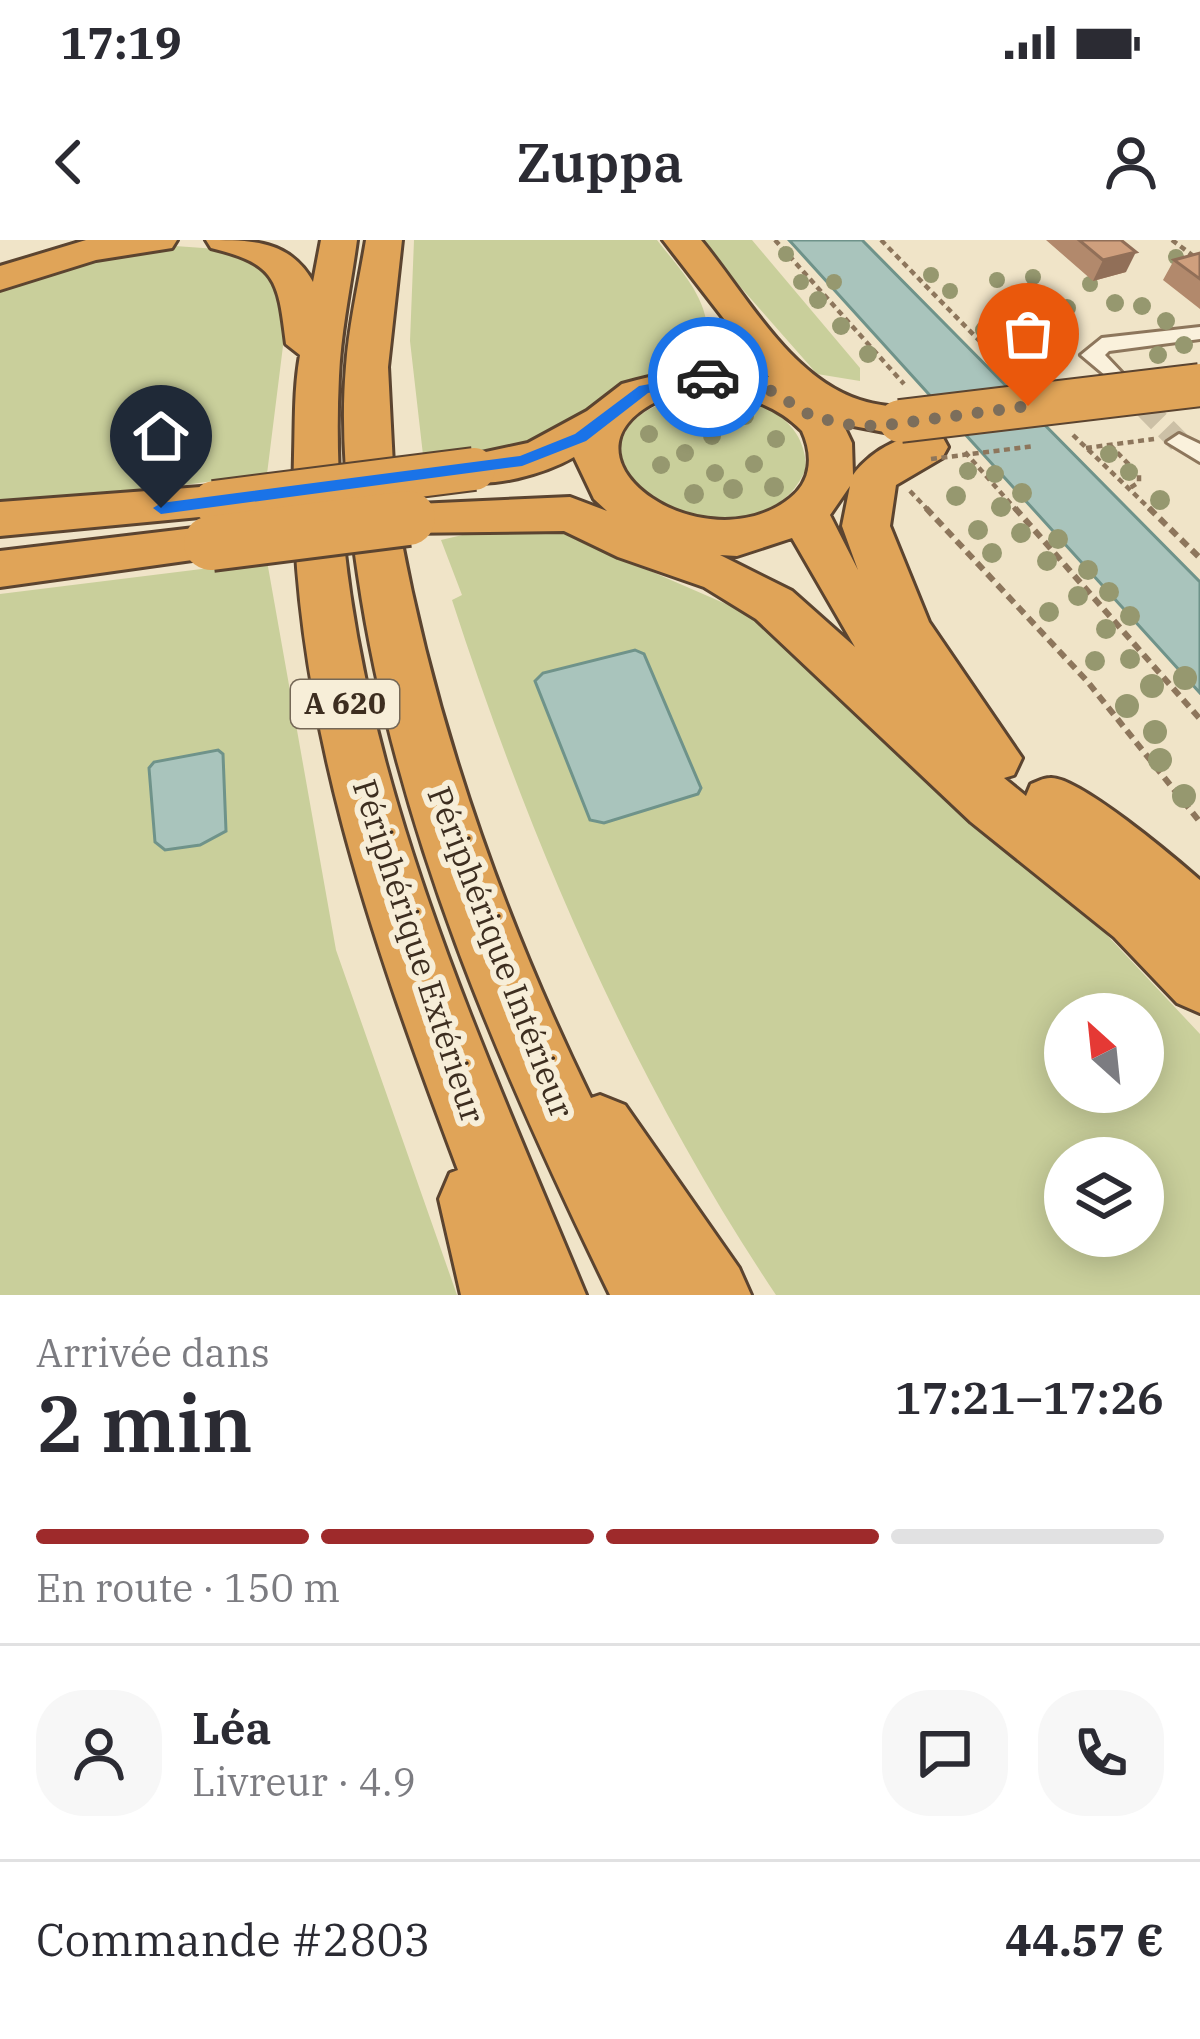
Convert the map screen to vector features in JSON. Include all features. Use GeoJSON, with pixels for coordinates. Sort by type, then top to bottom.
{"type":"FeatureCollection","features":[{"type":"Feature","properties":{"kind":"highway"},"geometry":{"type":"LineString","coordinates":[[0,255],[37,240]]}},
{"type":"Feature","properties":{"kind":"highway"},"geometry":{"type":"LineString","coordinates":[[0,278],[91,250],[159,240]]}},
{"type":"Feature","properties":{"kind":"highway"},"geometry":{"type":"LineString","coordinates":[[224,240],[268,251],[294,274],[315,401]]}},
{"type":"Feature","properties":{"kind":"highway","name":"Périphérique Extérieur"},"geometry":{"type":"LineString","coordinates":[[339,240],[324,307],[315,401],[320,557],[331,633],[358,763],[427,997],[547,1295]]}},
{"type":"Feature","properties":{"kind":"highway","name":"Périphérique Intérieur"},"geometry":{"type":"LineString","coordinates":[[384,240],[373,294],[367,436],[384,583],[429,768],[508,988],[650,1295]]}},
{"type":"Feature","properties":{"kind":"highway"},"geometry":{"type":"LineString","coordinates":[[681,240],[787,369],[845,410],[920,445]]}},
{"type":"Feature","properties":{"kind":"highway"},"geometry":{"type":"LineString","coordinates":[[0,519],[408,518],[478,496],[603,421],[620,403],[644,389],[703,377],[765,387],[813,417],[920,445]]}},
{"type":"Feature","properties":{"kind":"highway"},"geometry":{"type":"LineString","coordinates":[[994,758],[906,629],[866,526],[874,479],[920,445],[1200,385]]}},
{"type":"Feature","properties":{"kind":"highway"},"geometry":{"type":"LineString","coordinates":[[0,533],[478,496],[570,496],[627,509],[671,530],[725,537],[783,525],[820,497],[833,464],[824,432],[813,417]]}},
{"type":"Feature","properties":{"kind":"highway"},"geometry":{"type":"LineString","coordinates":[[603,421],[594,456],[598,475],[627,509]]}},
{"type":"Feature","properties":{"kind":"highway"},"geometry":{"type":"LineString","coordinates":[[833,464],[897,446],[1188,436]]}},
{"type":"Feature","properties":{"kind":"highway"},"geometry":{"type":"LineString","coordinates":[[478,496],[570,514],[635,545],[722,574],[774,604],[992,804],[1136,916],[1200,981]]}},
{"type":"Feature","properties":{"kind":"highway"},"geometry":{"type":"LineString","coordinates":[[805,512],[833,575],[878,640],[947,724],[1140,866],[1200,920]]}},
{"type":"Feature","properties":{"kind":"highway"},"geometry":{"type":"LineString","coordinates":[[0,570],[209,515]]}},
{"type":"Feature","properties":{"kind":"highway"},"geometry":{"type":"LineString","coordinates":[[725,537],[791,574],[911,730]]}},
{"type":"Feature","properties":{"kind":"highway"},"geometry":{"type":"LineString","coordinates":[[508,988],[712,1295]]}},
{"type":"Feature","properties":{"kind":"highway"},"geometry":{"type":"LineString","coordinates":[[427,997],[500,1295]]}},
{"type":"Feature","properties":{"kind":"street"},"geometry":{"type":"LineString","coordinates":[[1112,374],[1092,355],[1102,345],[1200,333]]}},
{"type":"Feature","properties":{"kind":"path"},"geometry":{"type":"LineString","coordinates":[[775,240],[1087,681],[1200,822]]}},
{"type":"Feature","properties":{"kind":"path"},"geometry":{"type":"LineString","coordinates":[[1172,240],[1200,261]]}},
{"type":"Feature","properties":{"kind":"path"},"geometry":{"type":"LineString","coordinates":[[1086,448],[1188,436]]}},
{"type":"Feature","properties":{"kind":"path"},"geometry":{"type":"LineString","coordinates":[[920,445],[1200,719]]}},
{"type":"Feature","properties":{"kind":"path"},"geometry":{"type":"LineString","coordinates":[[1110,445],[1139,475],[1139,482],[1130,488]]}},
{"type":"Feature","properties":{"kind":"green space"},"geometry":{"type":"Polygon","coordinates":[[[414,240],[657,240],[702,306],[707,355],[692,366],[623,385],[580,418],[523,446],[423,455],[410,341],[414,240]]]}},
{"type":"Feature","properties":{"kind":"green space"},"geometry":{"type":"Polygon","coordinates":[[[699,240],[752,240],[860,368],[860,381],[817,374],[699,240]]]}},
{"type":"Feature","properties":{"kind":"green space"},"geometry":{"type":"Polygon","coordinates":[[[175,246],[231,250],[271,266],[286,322],[267,474],[0,509],[0,287],[86,260],[175,246]]]}},
{"type":"Feature","properties":{"kind":"green space"},"geometry":{"type":"Polygon","coordinates":[[[705,394],[757,404],[786,421],[796,434],[806,468],[779,503],[753,514],[712,519],[675,512],[646,495],[627,473],[621,448],[630,425],[657,405],[705,394]]]}},
{"type":"Feature","properties":{"kind":"green space"},"geometry":{"type":"Polygon","coordinates":[[[549,527],[765,621],[1075,901],[1161,993],[1044,993],[1044,1113],[1164,1113],[1164,996],[1200,1034],[1200,1295],[776,1295],[676,1130],[590,959],[483,691],[452,600],[462,595],[441,540],[484,530],[549,527]],[[635,650],[543,673],[535,681],[699,794],[700,788],[644,654],[635,650]]]}},
{"type":"Feature","properties":{"kind":"green space"},"geometry":{"type":"Polygon","coordinates":[[[267,561],[336,950],[457,1295],[0,1295],[0,594],[267,561]]]}},
{"type":"Feature","properties":{"kind":"water"},"geometry":{"type":"Polygon","coordinates":[[[789,240],[862,240],[1200,582],[1200,693],[789,240]]]}},
{"type":"Feature","properties":{"kind":"water"},"geometry":{"type":"Polygon","coordinates":[[[635,650],[644,654],[701,788],[698,794],[604,823],[590,820],[535,681],[543,673],[635,650]]]}},
{"type":"Feature","properties":{"kind":"water"},"geometry":{"type":"Polygon","coordinates":[[[218,750],[223,754],[226,831],[200,845],[165,850],[155,842],[149,768],[154,762],[218,750]]]}},
{"type":"Feature","properties":{"kind":"building"},"geometry":{"type":"Polygon","coordinates":[[[1079,240],[1121,240],[1136,252],[1103,260],[1079,240]]]}},
{"type":"Feature","properties":{"kind":"building"},"geometry":{"type":"Polygon","coordinates":[[[1200,253],[1200,279],[1174,260],[1200,253]]]}},
{"type":"Feature","properties":{"kind":"tunnel"},"geometry":{"type":"LineString","coordinates":[[1121,383],[1179,442]]}},
{"type":"Feature","properties":{"kind":"way so far"},"geometry":{"type":"LineString","coordinates":[[708,377],[765,387],[813,417],[851,425],[879,426],[1028,406]]}},
{"type":"Feature","properties":{"kind":"route"},"geometry":{"type":"LineString","coordinates":[[161,508],[474,469],[539,456],[580,437],[644,389],[672,380],[708,377]]}}]}
